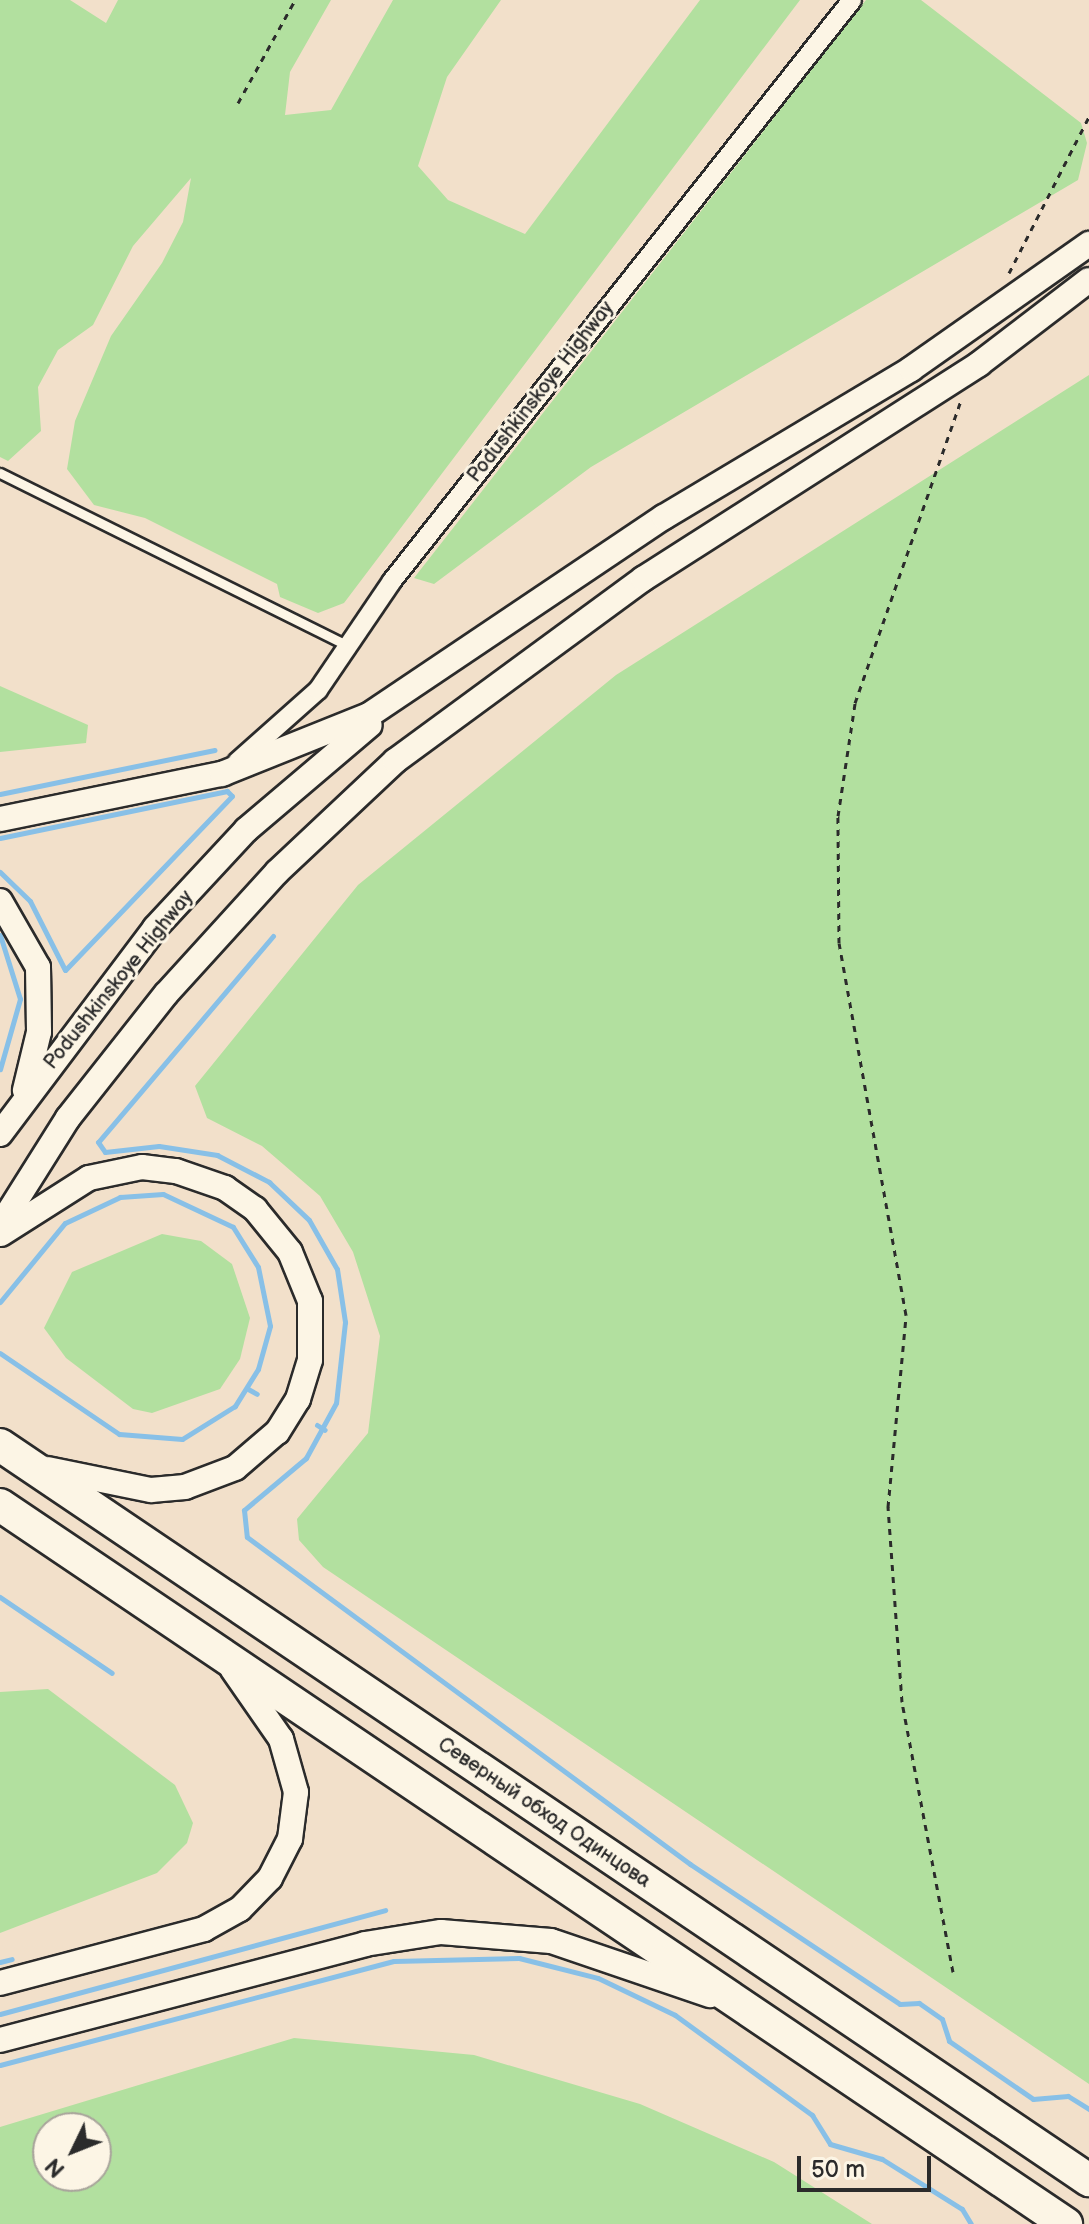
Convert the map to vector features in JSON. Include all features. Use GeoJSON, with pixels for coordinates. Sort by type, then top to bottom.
{"type":"FeatureCollection","features":[{"type":"Feature","properties":{"kind":"highway","name":"Северный обход Одинцова"},"geometry":{"type":"LineString","coordinates":[[6,1448],[1089,2180]]}},
{"type":"Feature","properties":{"kind":"highway"},"geometry":{"type":"LineString","coordinates":[[0,1505],[736,2005],[1066,2224]]}},
{"type":"Feature","properties":{"kind":"main road"},"geometry":{"type":"LineString","coordinates":[[0,819],[222,774],[328,735],[427,677],[664,517],[994,312],[1089,244]]}},
{"type":"Feature","properties":{"kind":"main road"},"geometry":{"type":"LineString","coordinates":[[0,1226],[68,1118],[166,994],[277,872],[395,761],[643,579],[973,368],[1089,280]]}},
{"type":"Feature","properties":{"kind":"main road","name":"Podushkinskoye Highway"},"geometry":{"type":"LineString","coordinates":[[0,1134],[155,928],[246,830],[427,677]]}},
{"type":"Feature","properties":{"kind":"main road"},"geometry":{"type":"LineString","coordinates":[[0,901],[27,940],[41,999],[33,1062],[0,1134]]}},
{"type":"Feature","properties":{"kind":"main road"},"geometry":{"type":"LineString","coordinates":[[0,1236],[89,1178],[142,1167],[176,1171],[225,1188],[269,1223],[298,1267],[313,1318],[308,1370],[289,1416],[264,1446],[219,1477],[185,1487],[132,1488],[73,1478],[6,1448]]}},
{"type":"Feature","properties":{"kind":"main road"},"geometry":{"type":"LineString","coordinates":[[0,1983],[223,1920],[256,1895],[282,1859],[295,1819],[291,1765],[251,1693],[199,1639]]}},
{"type":"Feature","properties":{"kind":"main road"},"geometry":{"type":"LineString","coordinates":[[0,2040],[365,1944],[441,1932],[551,1941],[736,2005]]}},
{"type":"Feature","properties":{"kind":"street","name":"Podushkinskoye Highway"},"geometry":{"type":"LineString","coordinates":[[222,774],[292,720],[852,0]]}},
{"type":"Feature","properties":{"kind":"lane"},"geometry":{"type":"LineString","coordinates":[[0,473],[348,646]]}},
{"type":"Feature","properties":{"kind":"path"},"geometry":{"type":"LineString","coordinates":[[238,103],[295,0]]}},
{"type":"Feature","properties":{"kind":"path"},"geometry":{"type":"LineString","coordinates":[[994,312],[1029,222],[1089,117]]}},
{"type":"Feature","properties":{"kind":"path"},"geometry":{"type":"LineString","coordinates":[[953,1972],[902,1702],[888,1507],[906,1315],[839,943],[838,816],[855,703],[973,368]]}},
{"type":"Feature","properties":{"kind":"green space"},"geometry":{"type":"Polygon","coordinates":[[[0,0],[70,0],[106,23],[118,0],[331,0],[290,72],[285,115],[331,110],[393,0],[501,0],[447,77],[418,166],[448,200],[525,234],[700,0],[800,0],[344,603],[318,613],[280,597],[277,584],[145,518],[94,505],[67,469],[75,421],[111,336],[162,263],[183,222],[191,178],[133,246],[93,325],[58,350],[38,387],[41,431],[8,461],[0,457],[0,0]]]}},
{"type":"Feature","properties":{"kind":"green space"},"geometry":{"type":"Polygon","coordinates":[[[866,0],[921,0],[1081,123],[1087,143],[1078,180],[591,467],[434,584],[414,578],[866,0]]]}},
{"type":"Feature","properties":{"kind":"green space"},"geometry":{"type":"Polygon","coordinates":[[[1089,375],[1089,2084],[323,1567],[299,1540],[297,1519],[368,1433],[380,1336],[353,1252],[320,1196],[262,1146],[207,1118],[195,1086],[358,885],[616,675],[1089,375]]]}},
{"type":"Feature","properties":{"kind":"green space"},"geometry":{"type":"Polygon","coordinates":[[[0,686],[88,725],[86,743],[0,752],[0,686]]]}},
{"type":"Feature","properties":{"kind":"green space"},"geometry":{"type":"Polygon","coordinates":[[[162,1234],[201,1241],[232,1264],[250,1318],[240,1359],[220,1389],[152,1413],[133,1409],[66,1358],[44,1328],[72,1272],[162,1234]]]}},
{"type":"Feature","properties":{"kind":"green space"},"geometry":{"type":"Polygon","coordinates":[[[48,1689],[175,1785],[193,1823],[187,1843],[157,1873],[0,1933],[0,1692],[48,1689]]]}},
{"type":"Feature","properties":{"kind":"green space"},"geometry":{"type":"Polygon","coordinates":[[[294,2038],[474,2055],[640,2104],[774,2162],[872,2224],[0,2224],[0,2127],[32,2117],[32,2192],[112,2192],[112,2112],[50,2112],[294,2038]]]}},
{"type":"Feature","properties":{"kind":"waterway"},"geometry":{"type":"LineString","coordinates":[[0,794],[215,750]]}},
{"type":"Feature","properties":{"kind":"waterway"},"geometry":{"type":"LineString","coordinates":[[0,838],[227,791],[232,796],[65,970],[30,901],[0,872]]}},
{"type":"Feature","properties":{"kind":"waterway"},"geometry":{"type":"LineString","coordinates":[[0,935],[20,999],[0,1069]]}},
{"type":"Feature","properties":{"kind":"waterway"},"geometry":{"type":"LineString","coordinates":[[273,936],[98,1142],[105,1152],[159,1146],[217,1155],[269,1182],[309,1220],[337,1269],[345,1322],[336,1403],[306,1458],[244,1510],[247,1537],[690,1864],[900,2004],[919,2003],[942,2019],[949,2041],[1033,2099],[1068,2096],[1089,2109]]}},
{"type":"Feature","properties":{"kind":"waterway"},"geometry":{"type":"LineString","coordinates":[[0,1302],[65,1223],[120,1197],[163,1194],[233,1227],[258,1267],[270,1326],[258,1369],[235,1406],[182,1439],[119,1434],[0,1353]]}},
{"type":"Feature","properties":{"kind":"waterway"},"geometry":{"type":"LineString","coordinates":[[248,1389],[257,1394]]}},
{"type":"Feature","properties":{"kind":"waterway"},"geometry":{"type":"LineString","coordinates":[[317,1425],[325,1430]]}},
{"type":"Feature","properties":{"kind":"waterway"},"geometry":{"type":"LineString","coordinates":[[0,1597],[112,1673]]}},
{"type":"Feature","properties":{"kind":"waterway"},"geometry":{"type":"LineString","coordinates":[[0,2014],[385,1910]]}},
{"type":"Feature","properties":{"kind":"waterway"},"geometry":{"type":"LineString","coordinates":[[0,2065],[394,1961],[519,1958],[598,1978],[675,2015],[812,2115],[830,2144],[882,2159],[962,2209],[971,2224]]}},
{"type":"Feature","properties":{"kind":"waterway"},"geometry":{"type":"LineString","coordinates":[[0,1962],[12,1959]]}}]}
